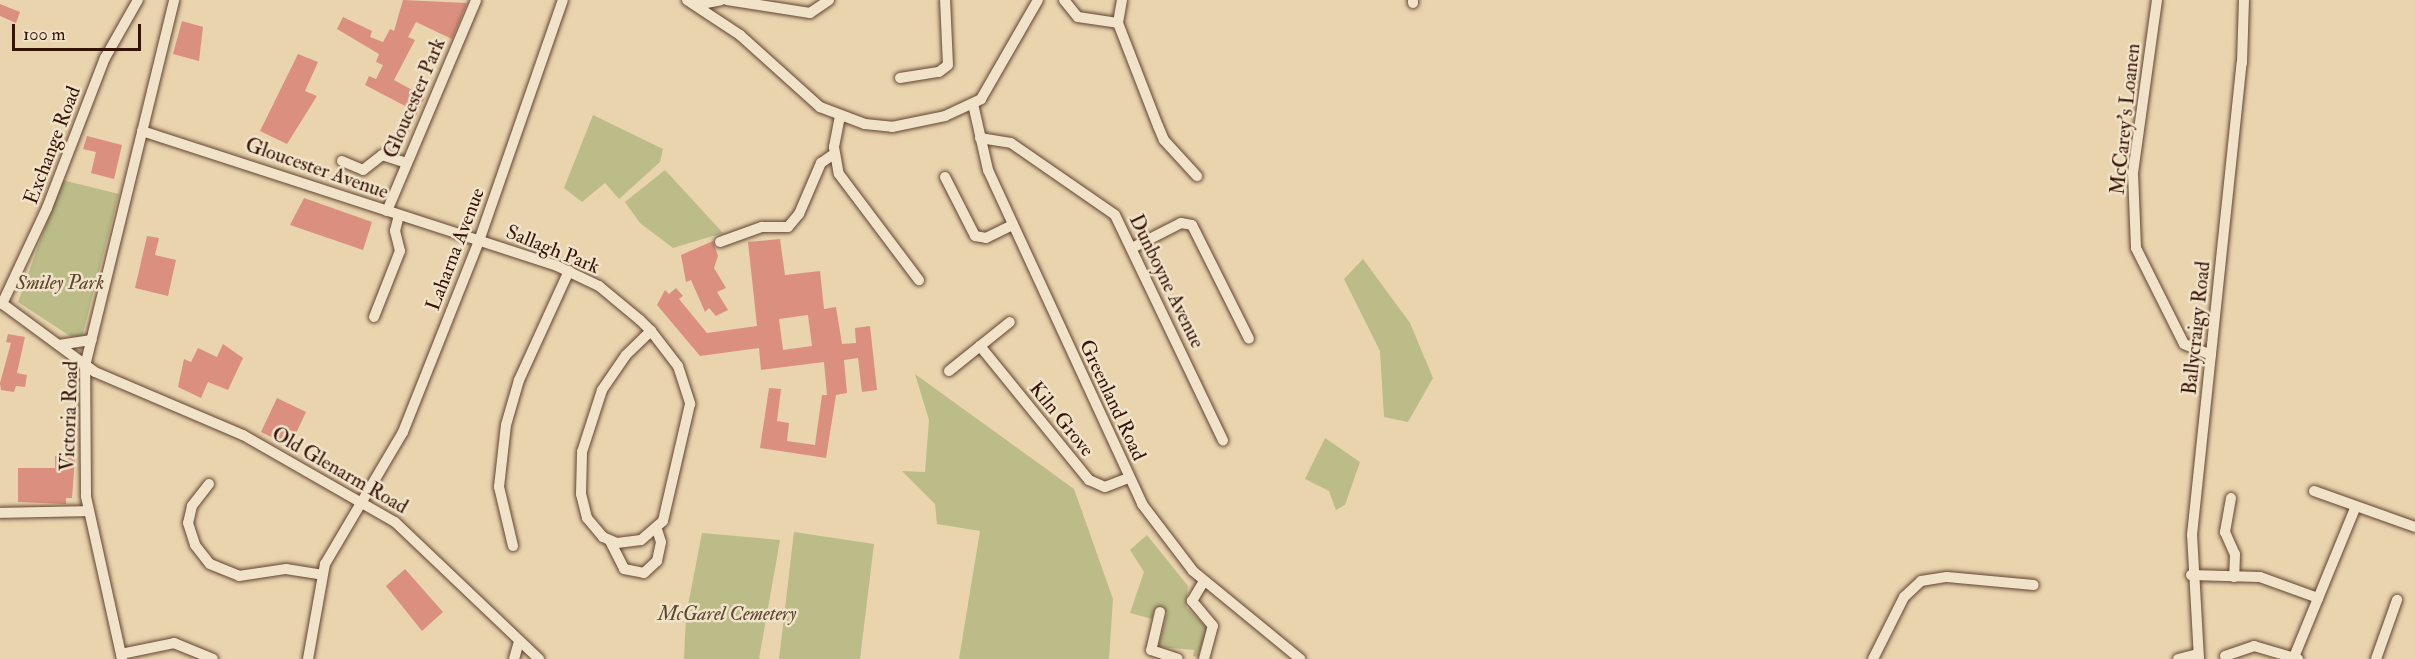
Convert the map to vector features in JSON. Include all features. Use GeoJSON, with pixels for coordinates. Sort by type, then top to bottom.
{"type":"FeatureCollection","features":[{"type":"Feature","properties":{"kind":"street","name":"Exchange Road"},"geometry":{"type":"LineString","coordinates":[[1,303],[47,208],[105,58],[138,0]]}},
{"type":"Feature","properties":{"kind":"street","name":"Victoria Road"},"geometry":{"type":"LineString","coordinates":[[121,656],[88,511],[85,366],[174,0]]}},
{"type":"Feature","properties":{"kind":"street","name":"Gloucester Park"},"geometry":{"type":"LineString","coordinates":[[387,211],[476,0]]}},
{"type":"Feature","properties":{"kind":"street","name":"Laharna Avenue"},"geometry":{"type":"LineString","coordinates":[[308,659],[322,575],[328,557],[398,442],[479,241],[563,0]]}},
{"type":"Feature","properties":{"kind":"street"},"geometry":{"type":"LineString","coordinates":[[692,2],[721,0]]}},
{"type":"Feature","properties":{"kind":"street"},"geometry":{"type":"LineString","coordinates":[[728,0],[798,6],[815,12],[829,0]]}},
{"type":"Feature","properties":{"kind":"street"},"geometry":{"type":"LineString","coordinates":[[900,78],[939,72],[948,65],[945,0]]}},
{"type":"Feature","properties":{"kind":"street"},"geometry":{"type":"LineString","coordinates":[[692,2],[740,34],[808,99],[840,116],[892,128],[925,123],[973,104],[995,82],[1038,0]]}},
{"type":"Feature","properties":{"kind":"street"},"geometry":{"type":"LineString","coordinates":[[1064,0],[1078,18],[1118,23]]}},
{"type":"Feature","properties":{"kind":"street"},"geometry":{"type":"LineString","coordinates":[[1122,0],[1118,23],[1164,140],[1197,176]]}},
{"type":"Feature","properties":{"kind":"street","name":"McCarey's Loanen"},"geometry":{"type":"LineString","coordinates":[[2157,0],[2133,173],[2136,248],[2184,344],[2211,355]]}},
{"type":"Feature","properties":{"kind":"street","name":"Ballycraigy Road"},"geometry":{"type":"LineString","coordinates":[[2198,657],[2191,575],[2211,355],[2242,63],[2244,0]]}},
{"type":"Feature","properties":{"kind":"street","name":"Greenland Road"},"geometry":{"type":"LineString","coordinates":[[973,104],[988,170],[1129,478],[1166,540],[1204,581],[1300,659]]}},
{"type":"Feature","properties":{"kind":"street"},"geometry":{"type":"LineString","coordinates":[[840,116],[834,154],[841,177],[919,280]]}},
{"type":"Feature","properties":{"kind":"street","name":"Gloucester Avenue"},"geometry":{"type":"LineString","coordinates":[[142,131],[479,241]]}},
{"type":"Feature","properties":{"kind":"street","name":"Dunboyne Avenue"},"geometry":{"type":"LineString","coordinates":[[980,138],[1011,143],[1098,200],[1116,215],[1223,440]]}},
{"type":"Feature","properties":{"kind":"street"},"geometry":{"type":"LineString","coordinates":[[720,242],[762,227],[790,225],[821,163],[834,154]]}},
{"type":"Feature","properties":{"kind":"street"},"geometry":{"type":"LineString","coordinates":[[342,161],[362,170],[382,155],[406,163]]}},
{"type":"Feature","properties":{"kind":"street"},"geometry":{"type":"LineString","coordinates":[[945,177],[975,236],[986,238],[1013,225]]}},
{"type":"Feature","properties":{"kind":"street"},"geometry":{"type":"LineString","coordinates":[[374,317],[400,250],[394,231],[399,215]]}},
{"type":"Feature","properties":{"kind":"street"},"geometry":{"type":"LineString","coordinates":[[1132,248],[1181,223],[1192,225],[1249,339]]}},
{"type":"Feature","properties":{"kind":"street","name":"Sallagh Park"},"geometry":{"type":"LineString","coordinates":[[479,241],[569,271],[599,286],[651,331],[682,372],[690,409],[667,514],[657,530]]}},
{"type":"Feature","properties":{"kind":"street"},"geometry":{"type":"LineString","coordinates":[[513,546],[499,487],[506,425],[519,380],[569,271]]}},
{"type":"Feature","properties":{"kind":"street","name":"Old Glenarm Road"},"geometry":{"type":"LineString","coordinates":[[1,303],[85,366],[243,435],[362,502],[418,540],[519,642],[539,659]]}},
{"type":"Feature","properties":{"kind":"street"},"geometry":{"type":"LineString","coordinates":[[949,371],[1010,322]]}},
{"type":"Feature","properties":{"kind":"street"},"geometry":{"type":"LineString","coordinates":[[610,541],[635,543],[657,530],[661,542],[657,561],[644,573],[624,569],[610,541],[591,526],[584,507],[580,467],[585,438],[610,377],[651,331]]}},
{"type":"Feature","properties":{"kind":"street"},"geometry":{"type":"LineString","coordinates":[[59,345],[92,340]]}},
{"type":"Feature","properties":{"kind":"street","name":"Kiln Grove"},"geometry":{"type":"LineString","coordinates":[[980,346],[1089,480],[1105,487],[1129,478]]}},
{"type":"Feature","properties":{"kind":"street"},"geometry":{"type":"LineString","coordinates":[[209,484],[192,506],[188,523],[195,545],[212,565],[241,576],[286,569],[322,575]]}},
{"type":"Feature","properties":{"kind":"street"},"geometry":{"type":"LineString","coordinates":[[2314,490],[2355,508],[2415,527]]}},
{"type":"Feature","properties":{"kind":"street"},"geometry":{"type":"LineString","coordinates":[[2230,498],[2224,532],[2235,554],[2234,577]]}},
{"type":"Feature","properties":{"kind":"street"},"geometry":{"type":"LineString","coordinates":[[2225,656],[2254,646],[2296,658],[2355,508]]}},
{"type":"Feature","properties":{"kind":"street"},"geometry":{"type":"LineString","coordinates":[[0,513],[88,511]]}},
{"type":"Feature","properties":{"kind":"street"},"geometry":{"type":"LineString","coordinates":[[2191,575],[2264,578],[2318,598]]}},
{"type":"Feature","properties":{"kind":"street"},"geometry":{"type":"LineString","coordinates":[[1874,659],[1904,597],[1921,581],[1947,577],[2034,585]]}},
{"type":"Feature","properties":{"kind":"street"},"geometry":{"type":"LineString","coordinates":[[1204,581],[1192,600],[1213,625],[1204,659]]}},
{"type":"Feature","properties":{"kind":"street"},"geometry":{"type":"LineString","coordinates":[[2376,659],[2397,600]]}},
{"type":"Feature","properties":{"kind":"street"},"geometry":{"type":"LineString","coordinates":[[1160,612],[1151,650],[1178,659]]}},
{"type":"Feature","properties":{"kind":"street"},"geometry":{"type":"LineString","coordinates":[[514,659],[519,642]]}},
{"type":"Feature","properties":{"kind":"street"},"geometry":{"type":"LineString","coordinates":[[121,656],[174,643],[213,659]]}},
{"type":"Feature","properties":{"kind":"street"},"geometry":{"type":"LineString","coordinates":[[2178,659],[2198,657]]}},
{"type":"Feature","properties":{"kind":"green space"},"geometry":{"type":"Polygon","coordinates":[[[593,115],[663,149],[660,162],[619,199],[605,183],[582,202],[564,188],[593,115]]]}},
{"type":"Feature","properties":{"kind":"green space"},"geometry":{"type":"Polygon","coordinates":[[[665,170],[723,233],[673,248],[640,223],[625,202],[665,170]]]}},
{"type":"Feature","properties":{"kind":"green space","name":"Smiley Park"},"geometry":{"type":"Polygon","coordinates":[[[62,180],[119,194],[82,337],[70,336],[18,302],[62,180]]]}},
{"type":"Feature","properties":{"kind":"green space"},"geometry":{"type":"Polygon","coordinates":[[[1363,259],[1410,323],[1433,378],[1408,422],[1384,417],[1380,351],[1344,279],[1363,259]]]}},
{"type":"Feature","properties":{"kind":"green space"},"geometry":{"type":"Polygon","coordinates":[[[915,374],[1074,489],[1113,599],[1109,659],[959,659],[980,531],[937,524],[935,504],[902,471],[925,472],[929,420],[915,374]]]}},
{"type":"Feature","properties":{"kind":"green space"},"geometry":{"type":"Polygon","coordinates":[[[1325,438],[1360,462],[1345,505],[1336,510],[1329,491],[1305,479],[1325,438]]]}},
{"type":"Feature","properties":{"kind":"green space"},"geometry":{"type":"Polygon","coordinates":[[[794,532],[874,544],[860,659],[779,659],[794,532]]]}},
{"type":"Feature","properties":{"kind":"green space","name":"McGarel Cemetery"},"geometry":{"type":"Polygon","coordinates":[[[702,533],[780,540],[759,659],[684,659],[686,616],[702,533]]]}},
{"type":"Feature","properties":{"kind":"green space"},"geometry":{"type":"Polygon","coordinates":[[[1147,535],[1188,586],[1186,607],[1207,628],[1198,657],[1193,656],[1194,650],[1158,647],[1167,613],[1155,610],[1152,619],[1130,613],[1144,572],[1130,550],[1147,535]]]}},
{"type":"Feature","properties":{"kind":"building"},"geometry":{"type":"Polygon","coordinates":[[[403,0],[467,3],[452,39],[416,22],[408,37],[415,40],[394,80],[425,97],[404,141],[393,136],[407,107],[365,85],[369,76],[376,79],[383,65],[376,62],[379,54],[337,29],[343,17],[372,31],[370,37],[383,42],[390,29],[394,31],[403,0]]]}},
{"type":"Feature","properties":{"kind":"building"},"geometry":{"type":"Polygon","coordinates":[[[0,4],[20,12],[16,23],[0,16],[0,4]]]}},
{"type":"Feature","properties":{"kind":"building"},"geometry":{"type":"Polygon","coordinates":[[[182,21],[203,27],[199,61],[173,54],[182,21]]]}},
{"type":"Feature","properties":{"kind":"building"},"geometry":{"type":"Polygon","coordinates":[[[298,54],[318,62],[305,91],[317,96],[287,144],[260,131],[298,54]]]}},
{"type":"Feature","properties":{"kind":"building"},"geometry":{"type":"Polygon","coordinates":[[[87,136],[122,145],[114,179],[91,173],[96,152],[83,149],[87,136]]]}},
{"type":"Feature","properties":{"kind":"building"},"geometry":{"type":"Polygon","coordinates":[[[304,198],[372,222],[363,250],[290,225],[304,198]]]}},
{"type":"Feature","properties":{"kind":"building"},"geometry":{"type":"Polygon","coordinates":[[[147,236],[159,238],[155,255],[176,260],[168,296],[135,288],[147,236]]]}},
{"type":"Feature","properties":{"kind":"building"},"geometry":{"type":"Polygon","coordinates":[[[780,239],[785,275],[820,271],[824,309],[836,307],[842,344],[856,343],[855,328],[870,326],[877,390],[862,392],[858,358],[844,360],[847,393],[836,395],[826,458],[760,448],[769,388],[781,389],[777,421],[789,423],[787,441],[815,445],[822,395],[827,395],[824,362],[761,370],[759,348],[700,356],[657,305],[665,290],[669,294],[676,288],[683,296],[679,299],[707,333],[757,326],[748,242],[780,239]],[[808,315],[779,319],[783,350],[812,346],[808,315]]]}},
{"type":"Feature","properties":{"kind":"building"},"geometry":{"type":"Polygon","coordinates":[[[713,241],[718,256],[714,268],[726,288],[717,292],[728,310],[716,316],[709,308],[705,312],[691,280],[686,282],[681,255],[713,241]]]}},
{"type":"Feature","properties":{"kind":"building"},"geometry":{"type":"Polygon","coordinates":[[[8,334],[25,337],[17,373],[27,375],[25,387],[16,386],[14,392],[1,390],[0,383],[11,343],[6,342],[8,334]]]}},
{"type":"Feature","properties":{"kind":"building"},"geometry":{"type":"Polygon","coordinates":[[[223,344],[243,358],[228,390],[208,382],[201,398],[178,387],[184,359],[191,362],[198,348],[217,357],[223,344]]]}},
{"type":"Feature","properties":{"kind":"building"},"geometry":{"type":"Polygon","coordinates":[[[277,398],[306,412],[290,446],[261,432],[277,398]]]}},
{"type":"Feature","properties":{"kind":"building"},"geometry":{"type":"Polygon","coordinates":[[[69,443],[76,443],[72,498],[66,498],[66,504],[18,502],[18,468],[55,468],[55,456],[64,456],[69,443]]]}},
{"type":"Feature","properties":{"kind":"building"},"geometry":{"type":"Polygon","coordinates":[[[405,569],[443,612],[422,631],[386,586],[405,569]]]}}]}
